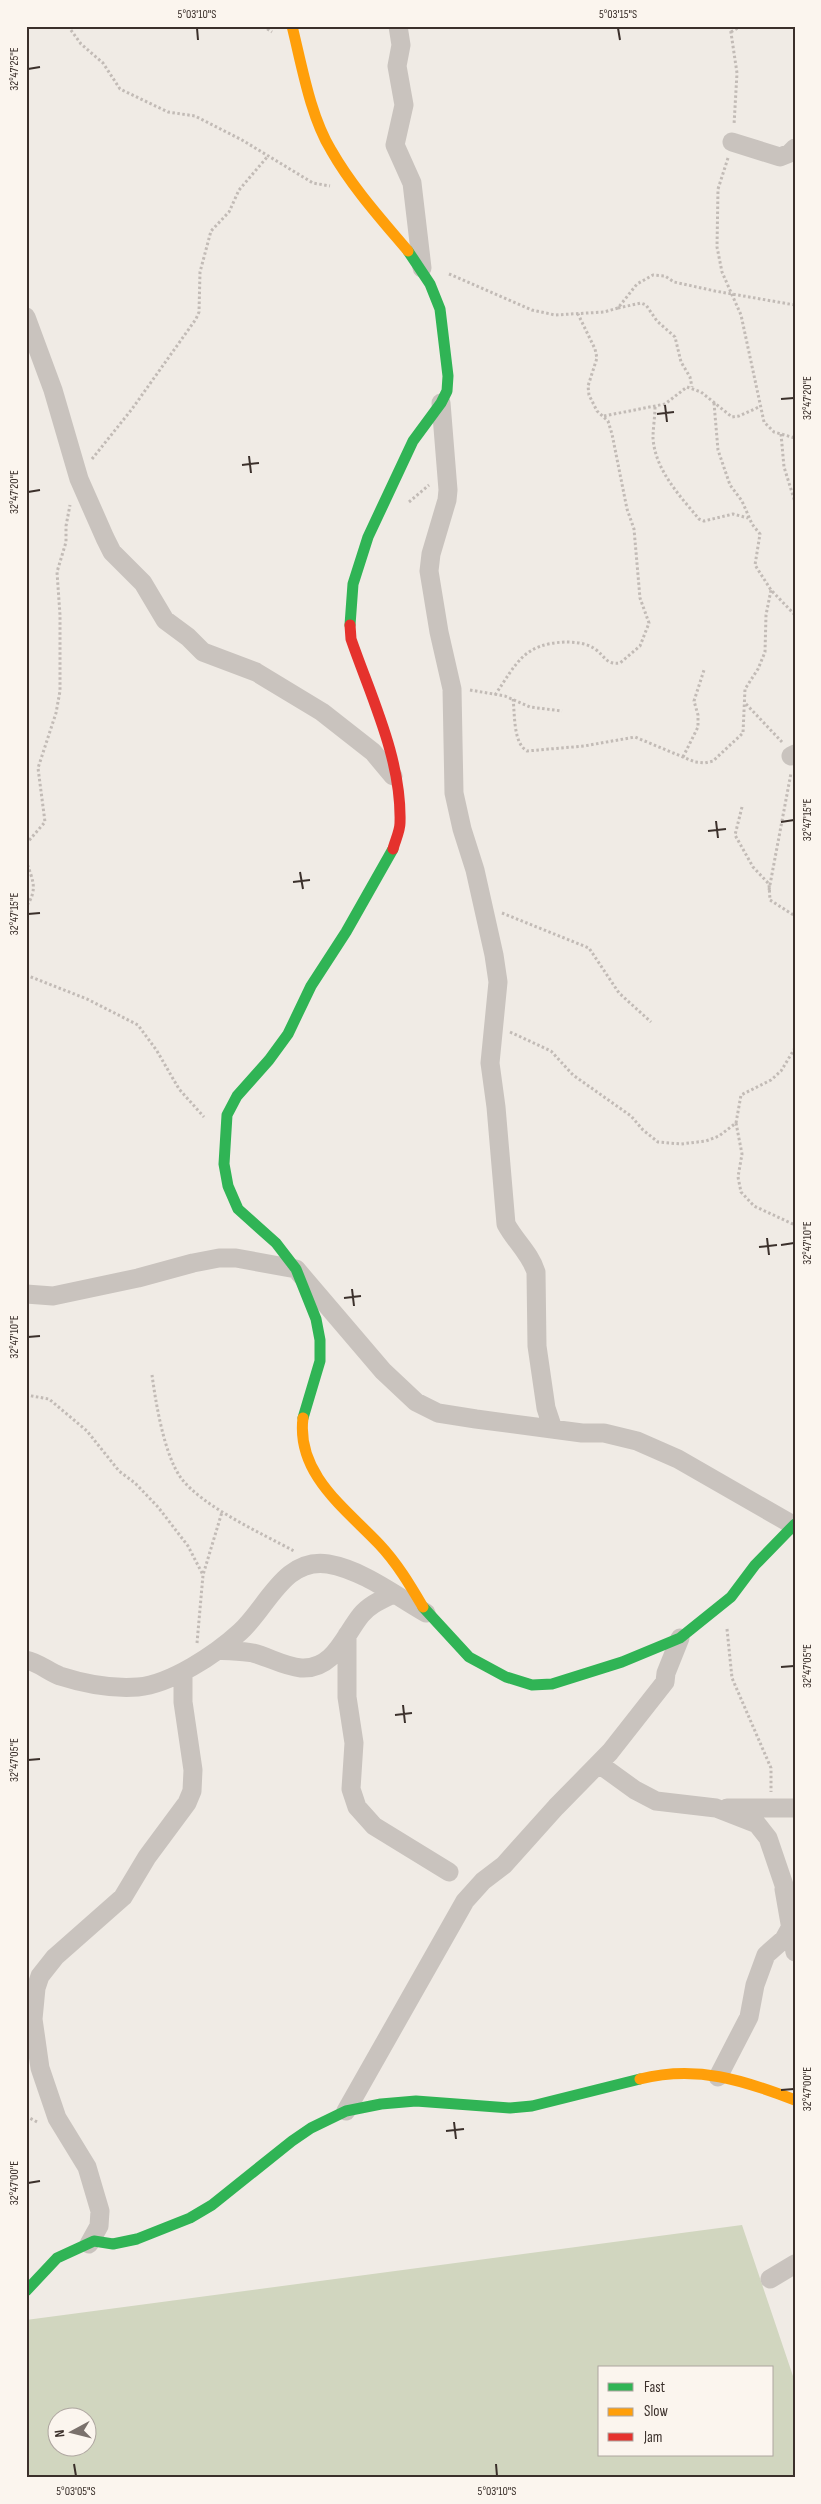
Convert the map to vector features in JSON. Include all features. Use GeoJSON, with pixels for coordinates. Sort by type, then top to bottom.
{"type":"FeatureCollection","features":[{"type":"Feature","properties":{"kind":"street"},"geometry":{"type":"LineString","coordinates":[[292,26],[318,124],[330,148],[355,188],[422,267],[430,284],[440,309],[448,376],[447,391],[442,403],[413,441],[368,536],[353,584],[349,616],[351,639],[386,739],[398,782],[400,825],[391,854],[346,932],[310,986],[288,1034],[269,1060],[237,1096],[228,1116],[224,1164],[228,1186],[238,1209],[276,1244],[383,1371],[416,1402],[438,1413],[582,1433],[604,1433],[636,1441],[686,1464],[794,1525],[755,1565],[731,1597],[680,1638],[622,1662],[552,1684],[532,1685],[506,1677],[470,1657],[427,1613],[398,1566],[378,1543],[341,1508],[327,1491],[309,1461],[302,1426],[304,1409],[313,1387],[320,1361],[320,1340],[316,1318],[296,1269]]}},
{"type":"Feature","properties":{"kind":"street"},"geometry":{"type":"LineString","coordinates":[[398,26],[402,45],[397,66],[404,105],[395,146],[412,183],[422,267]]}},
{"type":"Feature","properties":{"kind":"street"},"geometry":{"type":"LineString","coordinates":[[732,142],[780,157],[790,153],[795,148]]}},
{"type":"Feature","properties":{"kind":"street"},"geometry":{"type":"LineString","coordinates":[[26,317],[53,390],[79,479],[112,552],[143,583],[165,620],[188,637],[203,652],[256,672],[322,712],[374,752],[398,782]]}},
{"type":"Feature","properties":{"kind":"street"},"geometry":{"type":"LineString","coordinates":[[442,403],[447,500],[431,554],[429,571],[447,673],[452,688],[454,793],[482,903],[498,982],[490,1063],[496,1107],[506,1224],[533,1263],[536,1272],[537,1346],[546,1408],[553,1429]]}},
{"type":"Feature","properties":{"kind":"street"},"geometry":{"type":"LineString","coordinates":[[26,1294],[53,1296],[138,1278],[193,1262],[219,1258],[236,1258],[296,1269]]}},
{"type":"Feature","properties":{"kind":"street"},"geometry":{"type":"LineString","coordinates":[[26,1660],[60,1676],[109,1687],[140,1687],[188,1669],[218,1650],[241,1631],[286,1577],[302,1566],[316,1564],[329,1564],[362,1576],[427,1613]]}},
{"type":"Feature","properties":{"kind":"street"},"geometry":{"type":"LineString","coordinates":[[218,1650],[253,1653],[287,1666],[302,1668],[320,1665],[336,1654],[362,1614],[375,1603],[393,1594]]}},
{"type":"Feature","properties":{"kind":"street"},"geometry":{"type":"LineString","coordinates":[[347,1635],[347,1697],[354,1743],[351,1789],[353,1800],[364,1817],[374,1826],[449,1872]]}},
{"type":"Feature","properties":{"kind":"street"},"geometry":{"type":"LineString","coordinates":[[346,2111],[465,1901],[483,1881],[504,1865],[599,1764],[665,1682],[666,1673],[680,1638]]}},
{"type":"Feature","properties":{"kind":"street"},"geometry":{"type":"LineString","coordinates":[[89,2244],[99,2226],[100,2211],[87,2167],[57,2118],[40,2068],[33,2019],[36,1988],[40,1976],[56,1957],[124,1898],[147,1857],[187,1803],[192,1791],[193,1770],[183,1702],[188,1669]]}},
{"type":"Feature","properties":{"kind":"street"},"geometry":{"type":"LineString","coordinates":[[599,1764],[635,1790],[656,1801],[716,1808],[795,1808]]}},
{"type":"Feature","properties":{"kind":"street"},"geometry":{"type":"LineString","coordinates":[[716,1808],[757,1824],[768,1838],[784,1886],[795,1952]]}},
{"type":"Feature","properties":{"kind":"street"},"geometry":{"type":"LineString","coordinates":[[784,1886],[795,1903]]}},
{"type":"Feature","properties":{"kind":"street"},"geometry":{"type":"LineString","coordinates":[[718,2077],[749,2017],[755,1985],[766,1955],[784,1939],[790,1930]]}},
{"type":"Feature","properties":{"kind":"street"},"geometry":{"type":"LineString","coordinates":[[26,2291],[57,2258],[94,2240],[114,2244],[137,2239],[166,2230],[190,2218],[212,2205],[310,2128],[346,2111],[381,2104],[416,2101],[510,2108],[556,2101],[653,2076],[687,2074],[745,2082],[795,2100]]}},
{"type":"Feature","properties":{"kind":"street"},"geometry":{"type":"LineString","coordinates":[[770,2279],[795,2264]]}},
{"type":"Feature","properties":{"kind":"path"},"geometry":{"type":"LineString","coordinates":[[68,26],[81,44],[104,63],[120,88],[168,112],[195,116],[313,183],[355,188]]}},
{"type":"Feature","properties":{"kind":"path"},"geometry":{"type":"LineString","coordinates":[[731,32],[741,26]]}},
{"type":"Feature","properties":{"kind":"path"},"geometry":{"type":"LineString","coordinates":[[26,844],[44,822],[38,768],[56,713],[60,691],[60,616],[57,572],[65,550],[68,516],[79,479],[99,448],[167,363],[196,319],[199,312],[200,272],[211,231],[228,212],[239,190],[268,156]]}},
{"type":"Feature","properties":{"kind":"path"},"geometry":{"type":"LineString","coordinates":[[422,267],[532,310],[555,315],[604,312],[641,303],[646,305],[657,321],[675,337],[681,362],[690,376],[692,387]]}},
{"type":"Feature","properties":{"kind":"path"},"geometry":{"type":"LineString","coordinates":[[618,308],[636,284],[652,276],[665,276],[674,282],[694,287],[795,305]]}},
{"type":"Feature","properties":{"kind":"path"},"geometry":{"type":"LineString","coordinates":[[732,293],[741,315],[764,422],[774,432],[795,438]]}},
{"type":"Feature","properties":{"kind":"path"},"geometry":{"type":"LineString","coordinates":[[495,695],[514,666],[538,646],[572,642],[586,644],[595,648],[607,661],[614,664],[630,657],[640,646],[649,623],[640,598],[634,529],[627,509],[612,434],[608,421],[593,405],[589,395],[588,386],[596,358],[595,348],[578,314]]}},
{"type":"Feature","properties":{"kind":"path"},"geometry":{"type":"LineString","coordinates":[[603,416],[665,404],[686,387],[692,387],[701,392],[727,414],[735,417],[760,407]]}},
{"type":"Feature","properties":{"kind":"path"},"geometry":{"type":"LineString","coordinates":[[714,403],[718,450],[730,484],[742,501],[749,518],[760,534],[755,565],[771,590],[795,615]]}},
{"type":"Feature","properties":{"kind":"path"},"geometry":{"type":"LineString","coordinates":[[655,407],[653,438],[658,456],[668,480],[699,519],[704,521],[737,514],[749,518]]}},
{"type":"Feature","properties":{"kind":"path"},"geometry":{"type":"LineString","coordinates":[[781,434],[784,467],[795,502]]}},
{"type":"Feature","properties":{"kind":"path"},"geometry":{"type":"LineString","coordinates":[[513,699],[519,741],[527,751],[584,746],[636,737],[695,762],[706,763],[719,756],[743,734],[747,684],[758,669],[765,652],[766,615],[771,590]]}},
{"type":"Feature","properties":{"kind":"path"},"geometry":{"type":"LineString","coordinates":[[683,757],[698,727],[695,696],[704,670]]}},
{"type":"Feature","properties":{"kind":"path"},"geometry":{"type":"LineString","coordinates":[[447,673],[468,689],[513,699],[530,707],[562,712]]}},
{"type":"Feature","properties":{"kind":"path"},"geometry":{"type":"LineString","coordinates":[[746,704],[784,743],[793,755],[790,786],[774,855],[769,890]]}},
{"type":"Feature","properties":{"kind":"path"},"geometry":{"type":"LineString","coordinates":[[742,807],[735,835],[753,866],[768,884],[772,902],[795,916]]}},
{"type":"Feature","properties":{"kind":"path"},"geometry":{"type":"LineString","coordinates":[[26,860],[35,888],[34,895],[26,907]]}},
{"type":"Feature","properties":{"kind":"path"},"geometry":{"type":"LineString","coordinates":[[482,903],[498,912],[589,948],[619,993],[651,1022]]}},
{"type":"Feature","properties":{"kind":"path"},"geometry":{"type":"LineString","coordinates":[[26,975],[87,999],[138,1025],[157,1051],[179,1089],[205,1118]]}},
{"type":"Feature","properties":{"kind":"path"},"geometry":{"type":"LineString","coordinates":[[494,1018],[520,1038],[543,1046],[551,1051],[572,1075],[631,1116],[643,1130],[658,1142],[680,1144],[706,1141],[719,1136],[736,1123]]}},
{"type":"Feature","properties":{"kind":"path"},"geometry":{"type":"LineString","coordinates":[[795,1048],[781,1071],[771,1080],[741,1095],[736,1123],[742,1154],[738,1177],[742,1192],[754,1206],[795,1225]]}},
{"type":"Feature","properties":{"kind":"path"},"geometry":{"type":"LineString","coordinates":[[152,1375],[157,1413],[180,1476],[188,1487],[222,1512],[316,1564]]}},
{"type":"Feature","properties":{"kind":"path"},"geometry":{"type":"LineString","coordinates":[[26,1395],[50,1398],[87,1431],[119,1471],[135,1483],[158,1507],[188,1546],[204,1575]]}},
{"type":"Feature","properties":{"kind":"path"},"geometry":{"type":"LineString","coordinates":[[188,1669],[199,1628],[200,1595],[204,1575],[222,1512]]}},
{"type":"Feature","properties":{"kind":"path"},"geometry":{"type":"LineString","coordinates":[[724,1603],[732,1678],[770,1768],[770,1807]]}},
{"type":"Feature","properties":{"kind":"green space"},"geometry":{"type":"Polygon","coordinates":[[[742,2225],[795,2382],[795,2478],[26,2478],[26,2320],[742,2225]]]}},
{"type":"Feature","properties":{"kind":"traffic: fast"},"geometry":{"type":"LineString","coordinates":[[350,625],[353,584],[368,537],[413,441],[441,403],[447,391],[448,376],[440,309],[430,284],[408,251]]}},
{"type":"Feature","properties":{"kind":"traffic: fast"},"geometry":{"type":"LineString","coordinates":[[303,1418],[320,1361],[320,1340],[316,1319],[296,1269],[276,1243],[238,1209],[228,1186],[224,1164],[227,1115],[237,1096],[269,1060],[288,1034],[311,986],[346,932],[393,849]]}},
{"type":"Feature","properties":{"kind":"traffic: fast"},"geometry":{"type":"LineString","coordinates":[[423,1607],[469,1657],[506,1677],[532,1685],[552,1684],[622,1662],[680,1638],[731,1597],[755,1565],[795,1524]]}},
{"type":"Feature","properties":{"kind":"traffic: fast"},"geometry":{"type":"LineString","coordinates":[[26,2291],[57,2258],[94,2241],[113,2244],[137,2239],[190,2218],[212,2205],[292,2141],[311,2128],[346,2111],[381,2104],[416,2101],[510,2108],[532,2106],[640,2079]]}},
{"type":"Feature","properties":{"kind":"traffic: slow"},"geometry":{"type":"LineString","coordinates":[[292,26],[312,106],[331,150],[357,190],[408,251]]}},
{"type":"Feature","properties":{"kind":"traffic: slow"},"geometry":{"type":"LineString","coordinates":[[303,1418],[303,1438],[307,1456],[315,1473],[339,1504],[392,1559],[423,1607]]}},
{"type":"Feature","properties":{"kind":"traffic: slow"},"geometry":{"type":"LineString","coordinates":[[640,2079],[661,2075],[700,2074],[757,2086],[795,2100]]}},
{"type":"Feature","properties":{"kind":"traffic: jam"},"geometry":{"type":"LineString","coordinates":[[350,625],[351,639],[384,729],[396,776],[400,823],[393,849]]}}]}
